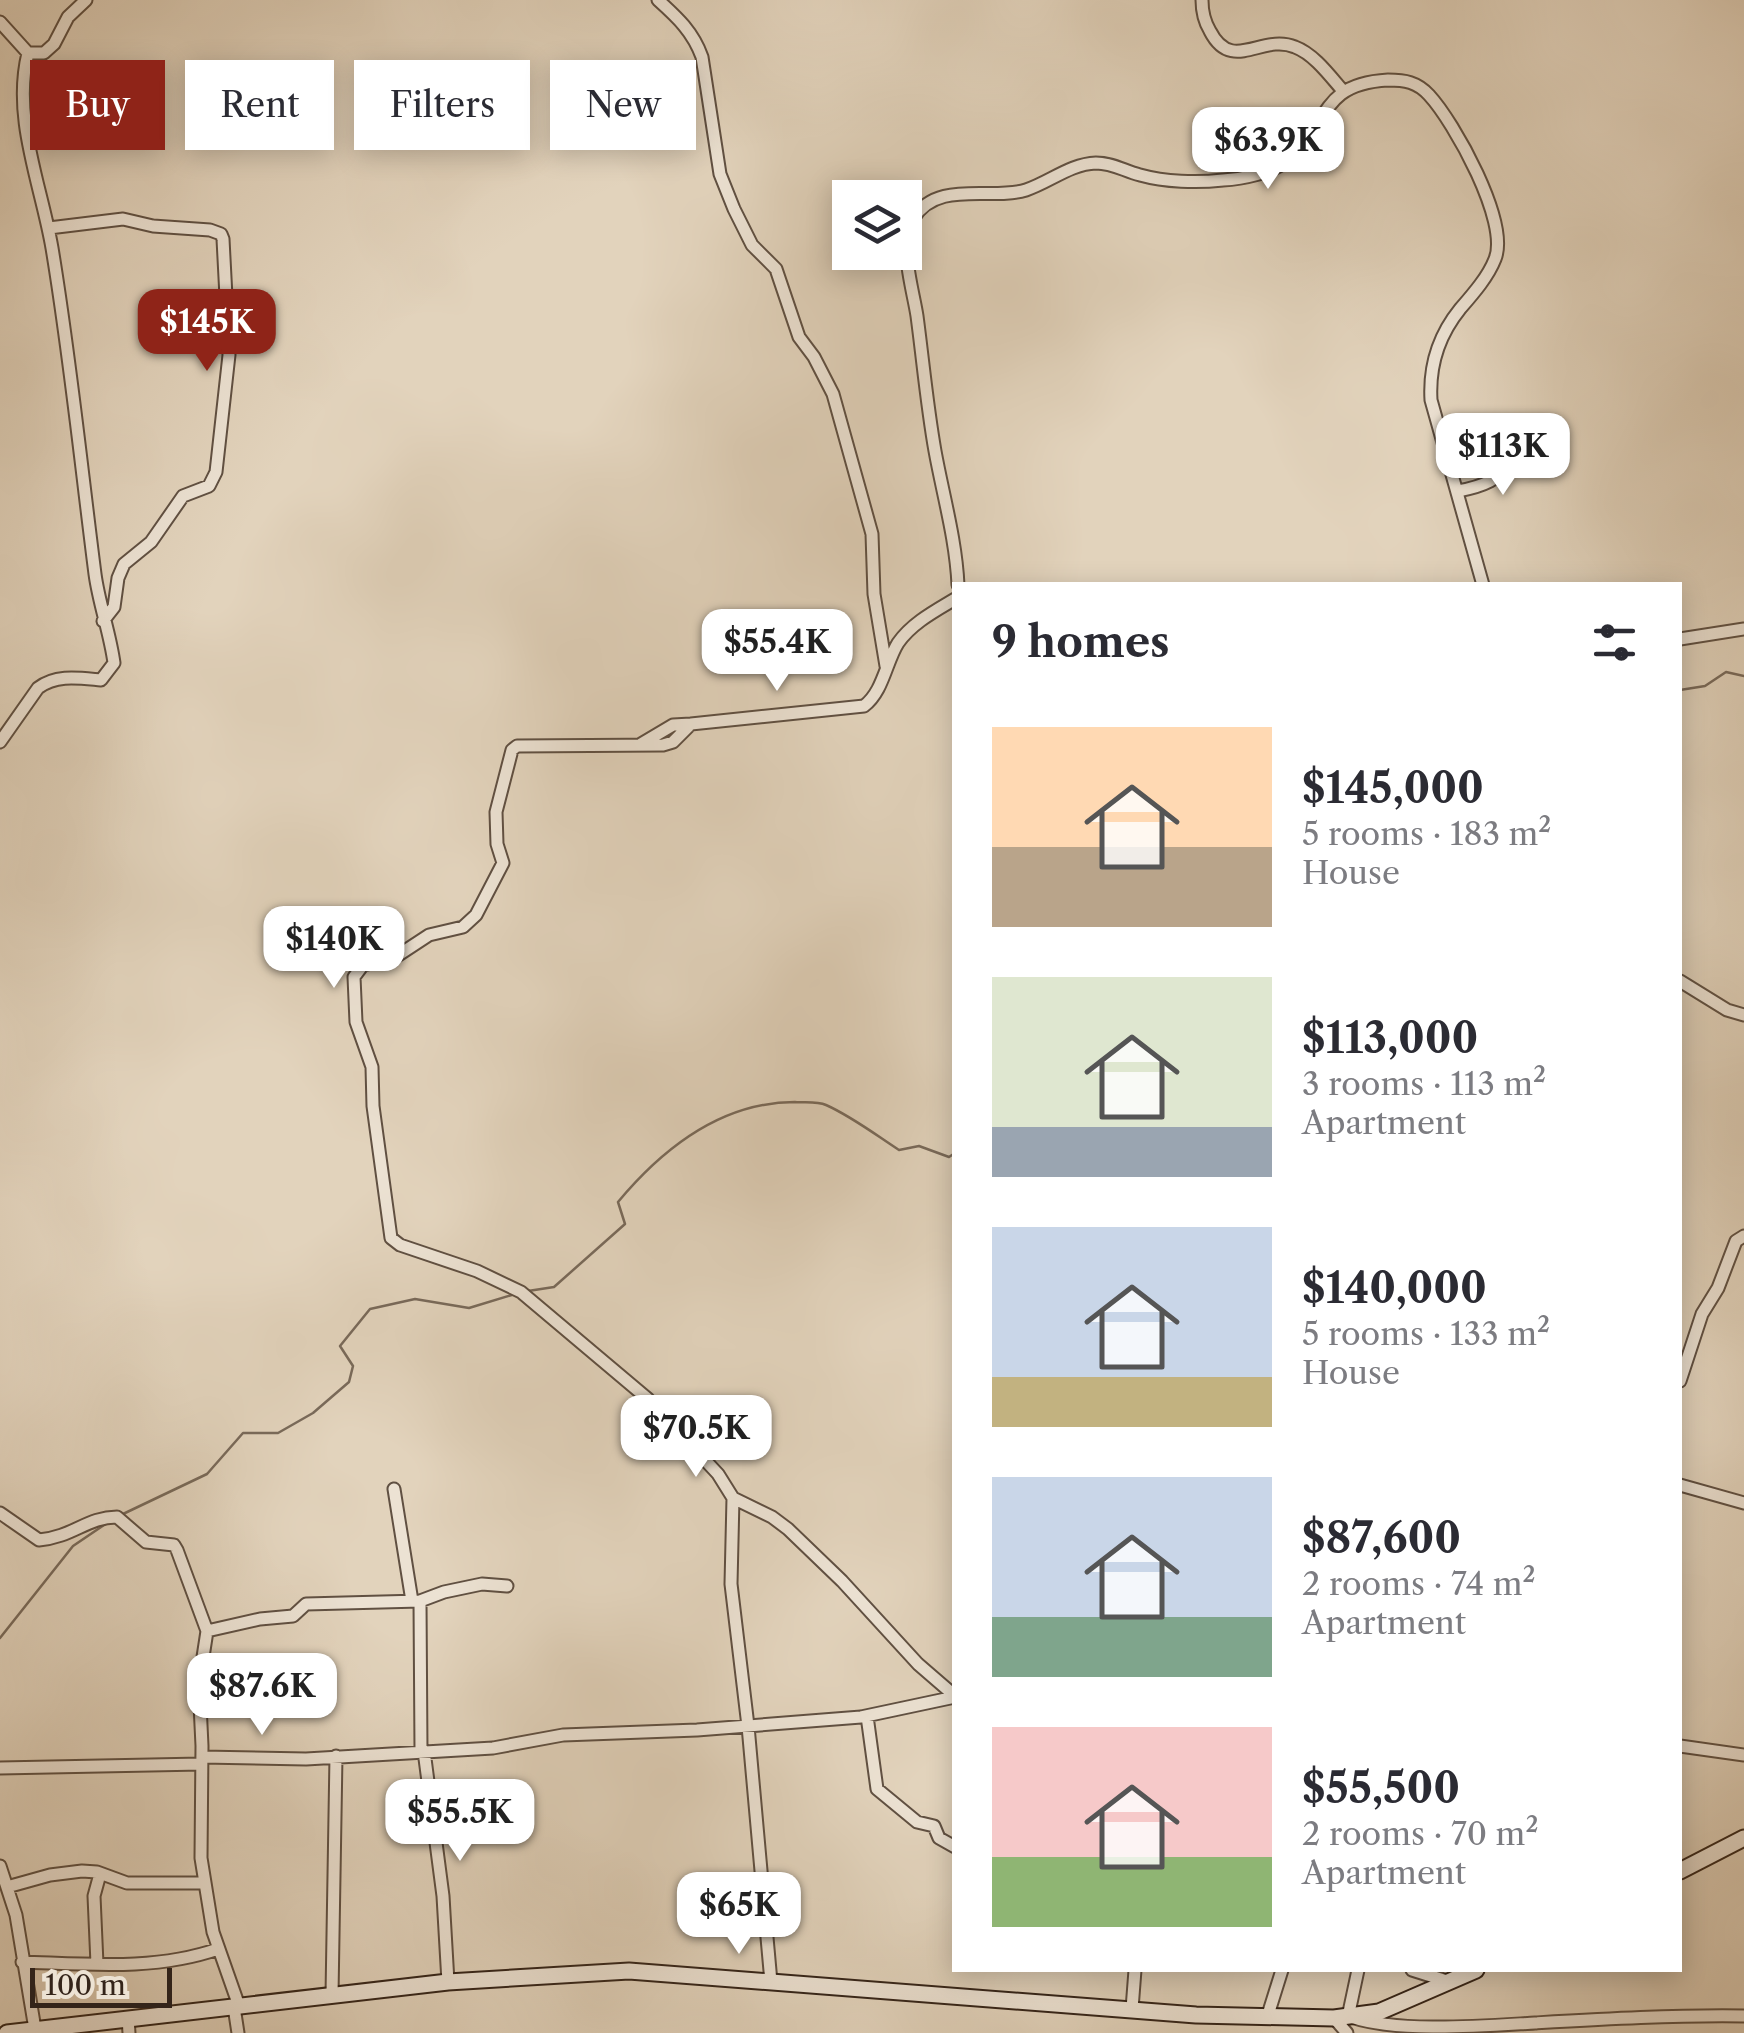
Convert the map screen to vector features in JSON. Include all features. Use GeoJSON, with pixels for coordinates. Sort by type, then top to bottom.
{"type":"FeatureCollection","features":[{"type":"Feature","properties":{"kind":"street"},"geometry":{"type":"LineString","coordinates":[[0,22],[28,53],[44,53],[62,25],[86,0]]}},
{"type":"Feature","properties":{"kind":"street"},"geometry":{"type":"LineString","coordinates":[[658,0],[696,41],[702,57],[720,174],[752,245],[776,269],[800,337],[832,394],[872,534],[874,594],[886,667]]}},
{"type":"Feature","properties":{"kind":"street"},"geometry":{"type":"LineString","coordinates":[[1202,0],[1207,26],[1226,51],[1236,53],[1278,44],[1296,47],[1343,90]]}},
{"type":"Feature","properties":{"kind":"street"},"geometry":{"type":"LineString","coordinates":[[0,742],[46,682],[65,678],[101,680],[114,663],[103,622],[75,396],[48,228],[22,102],[28,53]]}},
{"type":"Feature","properties":{"kind":"street"},"geometry":{"type":"LineString","coordinates":[[958,582],[922,367],[908,252],[913,219],[928,204],[963,192],[1025,190],[1074,167],[1117,166],[1160,179],[1224,180],[1265,171],[1286,162],[1300,148],[1343,90],[1396,80],[1425,90],[1466,151],[1497,231],[1496,258],[1457,312],[1433,360],[1430,375],[1431,400],[1483,582]]}},
{"type":"Feature","properties":{"kind":"street"},"geometry":{"type":"LineString","coordinates":[[48,228],[128,220],[210,230],[223,240],[229,355],[216,472],[209,486],[184,496],[151,542],[124,564],[114,608],[103,622]]}},
{"type":"Feature","properties":{"kind":"street"},"geometry":{"type":"LineString","coordinates":[[1458,491],[1484,485],[1510,465],[1513,457]]}},
{"type":"Feature","properties":{"kind":"street"},"geometry":{"type":"LineString","coordinates":[[952,600],[900,640],[875,693],[864,706],[691,724],[668,744],[524,745],[512,750],[496,812],[497,844],[503,864],[476,915],[463,926],[429,935],[407,952],[358,969],[354,977],[356,1022],[371,1060],[373,1106],[391,1238],[400,1246],[477,1270],[521,1292],[648,1399],[718,1474],[733,1498],[788,1529],[952,1694]]}},
{"type":"Feature","properties":{"kind":"street"},"geometry":{"type":"LineString","coordinates":[[1682,639],[1744,629]]}},
{"type":"Feature","properties":{"kind":"street"},"geometry":{"type":"LineString","coordinates":[[1682,983],[1727,1010],[1744,1015]]}},
{"type":"Feature","properties":{"kind":"street"},"geometry":{"type":"LineString","coordinates":[[1682,1375],[1702,1314],[1718,1288],[1736,1241],[1744,1236]]}},
{"type":"Feature","properties":{"kind":"street"},"geometry":{"type":"LineString","coordinates":[[1682,1486],[1744,1503]]}},
{"type":"Feature","properties":{"kind":"street"},"geometry":{"type":"LineString","coordinates":[[394,1489],[416,1601],[422,1751],[443,1896],[448,1982]]}},
{"type":"Feature","properties":{"kind":"street"},"geometry":{"type":"LineString","coordinates":[[733,1498],[731,1584],[771,1982]]}},
{"type":"Feature","properties":{"kind":"street"},"geometry":{"type":"LineString","coordinates":[[0,1513],[40,1540],[66,1536],[102,1517],[117,1517],[146,1542],[174,1544],[207,1630],[199,1683],[204,1883],[218,1949],[237,2006],[238,2033]]}},
{"type":"Feature","properties":{"kind":"street"},"geometry":{"type":"LineString","coordinates":[[207,1630],[260,1618],[293,1616],[306,1604],[416,1601],[482,1584],[507,1586]]}},
{"type":"Feature","properties":{"kind":"street"},"geometry":{"type":"LineString","coordinates":[[0,1768],[493,1748],[563,1735],[868,1716],[952,1698]]}},
{"type":"Feature","properties":{"kind":"street"},"geometry":{"type":"LineString","coordinates":[[868,1716],[877,1789],[916,1822],[934,1826],[939,1838],[952,1844]]}},
{"type":"Feature","properties":{"kind":"street"},"geometry":{"type":"LineString","coordinates":[[1682,1746],[1744,1756]]}},
{"type":"Feature","properties":{"kind":"street"},"geometry":{"type":"LineString","coordinates":[[332,1995],[336,1756]]}},
{"type":"Feature","properties":{"kind":"street"},"geometry":{"type":"LineString","coordinates":[[1682,1870],[1744,1838]]}},
{"type":"Feature","properties":{"kind":"street"},"geometry":{"type":"LineString","coordinates":[[0,1866],[16,1915],[35,2029]]}},
{"type":"Feature","properties":{"kind":"street"},"geometry":{"type":"LineString","coordinates":[[7,1887],[69,1872],[100,1874],[127,1884],[204,1883]]}},
{"type":"Feature","properties":{"kind":"street"},"geometry":{"type":"LineString","coordinates":[[97,1964],[94,1896],[100,1874]]}},
{"type":"Feature","properties":{"kind":"street"},"geometry":{"type":"LineString","coordinates":[[22,1962],[170,1962],[218,1949]]}},
{"type":"Feature","properties":{"kind":"street"},"geometry":{"type":"LineString","coordinates":[[7,2033],[129,2025],[237,2006],[448,1982],[629,1972],[1345,2021],[1381,2031],[1453,2031],[1637,2017],[1744,2016]]}},
{"type":"Feature","properties":{"kind":"street"},"geometry":{"type":"LineString","coordinates":[[1132,2009],[1136,1972]]}},
{"type":"Feature","properties":{"kind":"street"},"geometry":{"type":"LineString","coordinates":[[1267,2018],[1281,1972]]}},
{"type":"Feature","properties":{"kind":"street"},"geometry":{"type":"LineString","coordinates":[[1345,2021],[1357,1972]]}},
{"type":"Feature","properties":{"kind":"street"},"geometry":{"type":"LineString","coordinates":[[1418,1972],[1450,1982]]}},
{"type":"Feature","properties":{"kind":"street"},"geometry":{"type":"LineString","coordinates":[[1345,2021],[1379,2012],[1472,1972]]}},
{"type":"Feature","properties":{"kind":"waterway"},"geometry":{"type":"LineString","coordinates":[[1682,690],[1705,686],[1726,672],[1744,676]]}},
{"type":"Feature","properties":{"kind":"waterway"},"geometry":{"type":"LineString","coordinates":[[528,1291],[554,1287],[625,1224],[618,1202],[674,1147],[718,1119],[742,1110],[768,1104],[819,1103],[899,1150],[919,1146],[952,1155]]}},
{"type":"Feature","properties":{"kind":"waterway"},"geometry":{"type":"LineString","coordinates":[[123,1514],[207,1474],[243,1433],[278,1433],[313,1413],[349,1382],[353,1366],[340,1346],[370,1309],[415,1299],[469,1308],[515,1294]]}},
{"type":"Feature","properties":{"kind":"waterway"},"geometry":{"type":"LineString","coordinates":[[0,1638],[73,1546],[107,1523]]}}]}
